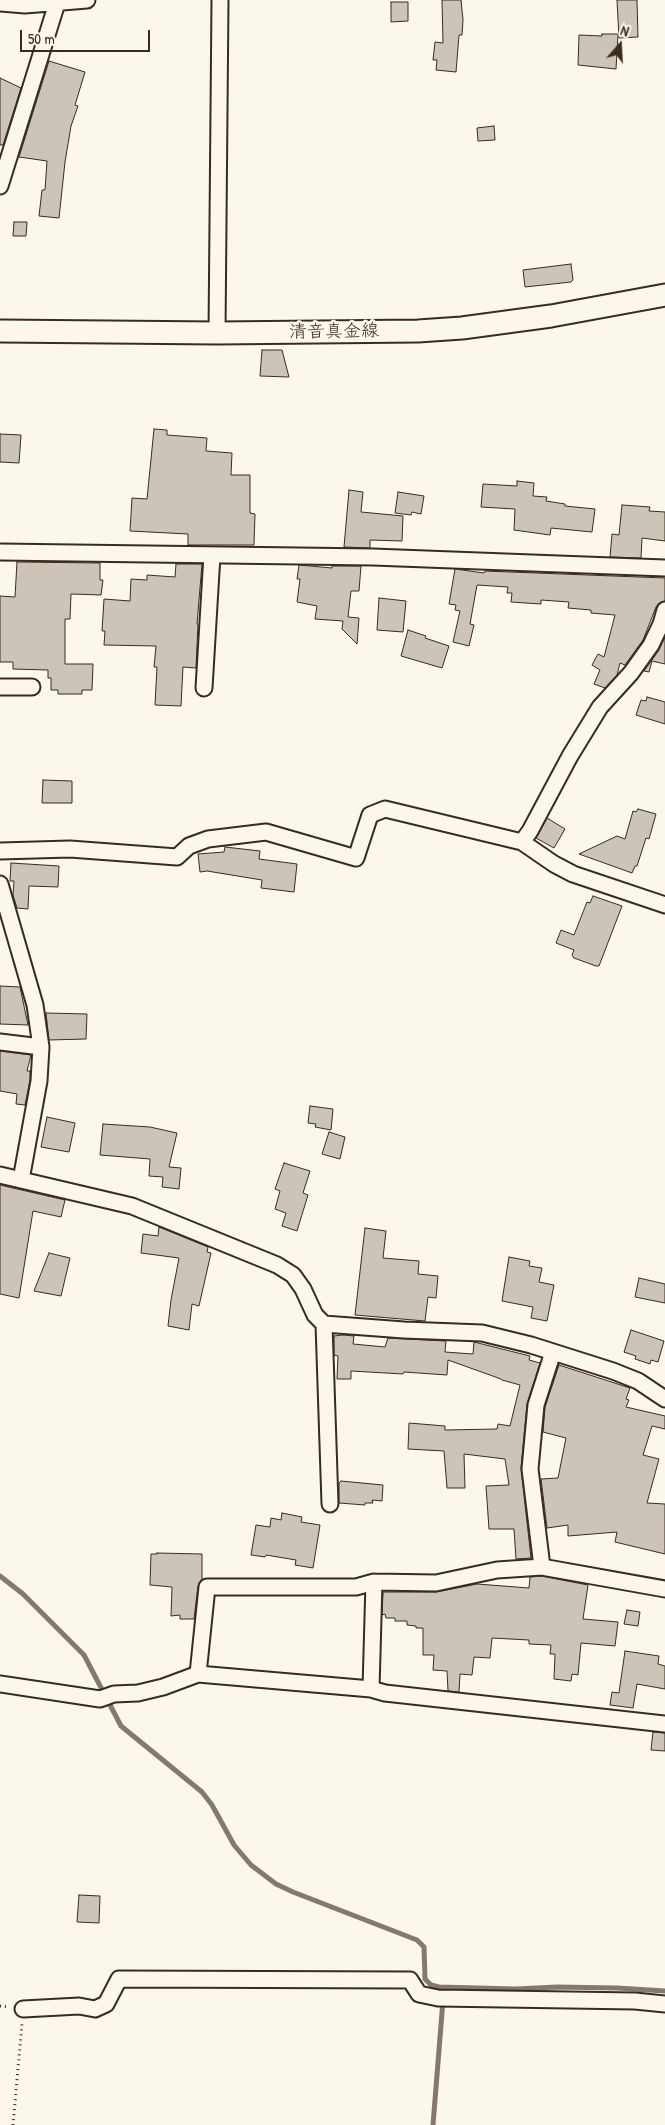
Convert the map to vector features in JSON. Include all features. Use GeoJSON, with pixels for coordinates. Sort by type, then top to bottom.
{"type":"FeatureCollection","features":[{"type":"Feature","properties":{"kind":"main road","name":"清音真金線"},"geometry":{"type":"LineString","coordinates":[[0,331],[375,332],[462,328],[560,315],[665,294]]}},
{"type":"Feature","properties":{"kind":"street"},"geometry":{"type":"LineString","coordinates":[[0,3],[15,5],[86,0]]}},
{"type":"Feature","properties":{"kind":"street"},"geometry":{"type":"LineString","coordinates":[[217,333],[220,0]]}},
{"type":"Feature","properties":{"kind":"street"},"geometry":{"type":"LineString","coordinates":[[0,186],[57,3]]}},
{"type":"Feature","properties":{"kind":"street"},"geometry":{"type":"LineString","coordinates":[[0,554],[373,557],[665,568]]}},
{"type":"Feature","properties":{"kind":"street"},"geometry":{"type":"LineString","coordinates":[[204,688],[212,555]]}},
{"type":"Feature","properties":{"kind":"street"},"geometry":{"type":"LineString","coordinates":[[522,842],[600,707],[631,673],[650,645],[661,624],[665,610]]}},
{"type":"Feature","properties":{"kind":"street"},"geometry":{"type":"LineString","coordinates":[[0,687],[32,687]]}},
{"type":"Feature","properties":{"kind":"street"},"geometry":{"type":"LineString","coordinates":[[0,851],[70,849],[177,857],[189,846],[208,840],[266,832],[356,858],[370,815],[385,809],[522,842],[554,864],[573,874],[665,905]]}},
{"type":"Feature","properties":{"kind":"street"},"geometry":{"type":"LineString","coordinates":[[0,884],[35,1005],[42,1047],[39,1081],[21,1180]]}},
{"type":"Feature","properties":{"kind":"street"},"geometry":{"type":"LineString","coordinates":[[0,1042],[42,1047]]}},
{"type":"Feature","properties":{"kind":"street"},"geometry":{"type":"LineString","coordinates":[[0,1175],[132,1206],[277,1264],[294,1275],[303,1289],[315,1316],[324,1324],[404,1330],[482,1332],[553,1352],[638,1380],[664,1394]]}},
{"type":"Feature","properties":{"kind":"street"},"geometry":{"type":"LineString","coordinates":[[324,1324],[330,1504]]}},
{"type":"Feature","properties":{"kind":"street"},"geometry":{"type":"LineString","coordinates":[[542,1567],[530,1469],[536,1405],[553,1352]]}},
{"type":"Feature","properties":{"kind":"street"},"geometry":{"type":"LineString","coordinates":[[198,1674],[207,1587],[356,1588],[374,1582],[436,1583],[497,1570],[542,1567],[665,1589]]}},
{"type":"Feature","properties":{"kind":"street"},"geometry":{"type":"LineString","coordinates":[[371,1689],[374,1582]]}},
{"type":"Feature","properties":{"kind":"street"},"geometry":{"type":"LineString","coordinates":[[0,1684],[100,1699],[114,1694],[163,1687],[198,1674],[371,1689],[385,1694],[665,1724]]}},
{"type":"Feature","properties":{"kind":"street"},"geometry":{"type":"LineString","coordinates":[[23,2009],[79,2006],[95,2009],[106,2004],[119,1979],[410,1980],[419,1994],[438,1998],[635,2001],[665,2004]]}},
{"type":"Feature","properties":{"kind":"path"},"geometry":{"type":"LineString","coordinates":[[13,2125],[23,2009]]}},
{"type":"Feature","properties":{"kind":"building"},"geometry":{"type":"Polygon","coordinates":[[[442,0],[461,0],[462,35],[459,35],[456,72],[436,70],[437,60],[433,60],[435,42],[443,43],[442,0]]]}},
{"type":"Feature","properties":{"kind":"building"},"geometry":{"type":"Polygon","coordinates":[[[617,0],[637,0],[638,37],[619,38],[617,0]]]}},
{"type":"Feature","properties":{"kind":"building"},"geometry":{"type":"Polygon","coordinates":[[[391,2],[408,2],[408,21],[391,22],[391,2]]]}},
{"type":"Feature","properties":{"kind":"building"},"geometry":{"type":"Polygon","coordinates":[[[602,34],[618,34],[616,69],[578,65],[579,35],[602,36],[602,34]]]}},
{"type":"Feature","properties":{"kind":"building"},"geometry":{"type":"Polygon","coordinates":[[[49,61],[85,72],[75,105],[78,106],[71,126],[59,218],[39,216],[42,190],[45,190],[47,161],[19,157],[49,61]]]}},
{"type":"Feature","properties":{"kind":"building"},"geometry":{"type":"Polygon","coordinates":[[[0,78],[21,88],[3,145],[0,145],[0,78]]]}},
{"type":"Feature","properties":{"kind":"building"},"geometry":{"type":"Polygon","coordinates":[[[494,126],[495,140],[478,141],[477,128],[494,126]]]}},
{"type":"Feature","properties":{"kind":"building"},"geometry":{"type":"Polygon","coordinates":[[[14,222],[27,222],[26,236],[13,236],[14,222]]]}},
{"type":"Feature","properties":{"kind":"building"},"geometry":{"type":"Polygon","coordinates":[[[571,264],[573,280],[571,282],[525,287],[523,270],[571,264]]]}},
{"type":"Feature","properties":{"kind":"building"},"geometry":{"type":"Polygon","coordinates":[[[262,350],[282,350],[289,377],[260,376],[262,350]]]}},
{"type":"Feature","properties":{"kind":"building"},"geometry":{"type":"Polygon","coordinates":[[[154,429],[167,430],[167,435],[207,438],[206,451],[232,453],[231,475],[250,475],[250,513],[255,514],[254,545],[188,545],[188,534],[130,531],[132,498],[147,499],[154,429]]]}},
{"type":"Feature","properties":{"kind":"building"},"geometry":{"type":"Polygon","coordinates":[[[0,434],[21,435],[19,463],[0,462],[0,434]]]}},
{"type":"Feature","properties":{"kind":"building"},"geometry":{"type":"Polygon","coordinates":[[[517,481],[534,483],[533,496],[547,497],[546,501],[565,504],[565,506],[595,509],[592,532],[551,528],[550,535],[514,530],[515,509],[481,507],[483,484],[517,486],[517,481]]]}},
{"type":"Feature","properties":{"kind":"building"},"geometry":{"type":"Polygon","coordinates":[[[349,490],[363,492],[361,512],[403,516],[402,541],[370,540],[370,548],[344,547],[349,490]]]}},
{"type":"Feature","properties":{"kind":"building"},"geometry":{"type":"Polygon","coordinates":[[[398,492],[424,496],[421,514],[412,512],[411,515],[395,513],[398,492]]]}},
{"type":"Feature","properties":{"kind":"building"},"geometry":{"type":"Polygon","coordinates":[[[622,505],[650,507],[649,511],[665,512],[665,541],[642,538],[641,558],[610,557],[612,534],[619,535],[622,505]]]}},
{"type":"Feature","properties":{"kind":"building"},"geometry":{"type":"Polygon","coordinates":[[[17,562],[100,563],[100,580],[103,580],[101,595],[71,594],[70,619],[65,619],[65,664],[93,664],[92,690],[82,690],[82,694],[58,694],[58,690],[51,690],[51,678],[48,678],[48,670],[13,669],[13,662],[0,662],[0,596],[15,597],[17,562]]]}},
{"type":"Feature","properties":{"kind":"building"},"geometry":{"type":"Polygon","coordinates":[[[176,564],[202,564],[197,624],[196,668],[183,667],[181,706],[155,705],[157,667],[154,667],[156,646],[104,645],[105,631],[102,631],[104,599],[130,601],[131,579],[147,580],[147,575],[175,577],[176,564]]]}},
{"type":"Feature","properties":{"kind":"building"},"geometry":{"type":"Polygon","coordinates":[[[299,565],[332,568],[332,566],[361,566],[359,591],[351,591],[348,617],[359,618],[357,644],[342,629],[343,621],[315,619],[317,606],[297,602],[300,579],[297,579],[299,565]]]}},
{"type":"Feature","properties":{"kind":"building"},"geometry":{"type":"Polygon","coordinates":[[[455,569],[484,573],[485,571],[665,578],[665,601],[659,603],[656,607],[643,640],[625,665],[620,663],[617,675],[605,688],[594,684],[600,670],[592,665],[598,654],[604,657],[615,615],[591,613],[591,610],[568,608],[569,602],[541,600],[541,604],[511,602],[512,593],[507,593],[508,587],[477,585],[470,624],[474,625],[469,646],[453,642],[460,611],[455,610],[456,605],[449,604],[455,569]]]}},
{"type":"Feature","properties":{"kind":"building"},"geometry":{"type":"Polygon","coordinates":[[[379,598],[406,601],[403,632],[377,630],[379,598]]]}},
{"type":"Feature","properties":{"kind":"building"},"geometry":{"type":"Polygon","coordinates":[[[408,630],[449,646],[442,668],[401,656],[408,630]]]}},
{"type":"Feature","properties":{"kind":"building"},"geometry":{"type":"Polygon","coordinates":[[[665,637],[665,664],[652,661],[649,672],[644,671],[659,650],[665,637]]]}},
{"type":"Feature","properties":{"kind":"building"},"geometry":{"type":"Polygon","coordinates":[[[647,697],[665,702],[665,724],[636,715],[641,700],[646,701],[647,697]]]}},
{"type":"Feature","properties":{"kind":"building"},"geometry":{"type":"Polygon","coordinates":[[[43,780],[72,781],[72,803],[42,803],[43,780]]]}},
{"type":"Feature","properties":{"kind":"building"},"geometry":{"type":"Polygon","coordinates":[[[638,809],[656,814],[649,839],[646,838],[637,866],[635,866],[632,873],[579,854],[617,836],[625,839],[633,811],[636,812],[638,809]]]}},
{"type":"Feature","properties":{"kind":"building"},"geometry":{"type":"Polygon","coordinates":[[[547,818],[565,829],[554,848],[536,838],[547,818]]]}},
{"type":"Feature","properties":{"kind":"building"},"geometry":{"type":"Polygon","coordinates":[[[225,847],[260,851],[259,859],[297,864],[294,892],[261,888],[262,880],[207,871],[200,872],[198,854],[224,852],[225,847]]]}},
{"type":"Feature","properties":{"kind":"building"},"geometry":{"type":"Polygon","coordinates":[[[11,863],[59,866],[58,887],[29,886],[28,909],[17,908],[13,895],[14,881],[10,881],[11,863]]]}},
{"type":"Feature","properties":{"kind":"building"},"geometry":{"type":"Polygon","coordinates":[[[593,896],[622,906],[599,966],[574,958],[572,955],[574,950],[556,943],[561,930],[574,935],[587,902],[590,903],[593,896]]]}},
{"type":"Feature","properties":{"kind":"building"},"geometry":{"type":"Polygon","coordinates":[[[0,986],[20,987],[28,1025],[0,1024],[0,986]]]}},
{"type":"Feature","properties":{"kind":"building"},"geometry":{"type":"Polygon","coordinates":[[[46,1013],[87,1014],[86,1039],[49,1040],[46,1013]]]}},
{"type":"Feature","properties":{"kind":"building"},"geometry":{"type":"Polygon","coordinates":[[[0,1051],[31,1055],[27,1071],[30,1071],[30,1080],[25,1105],[16,1104],[17,1094],[0,1091],[0,1051]]]}},
{"type":"Feature","properties":{"kind":"building"},"geometry":{"type":"Polygon","coordinates":[[[310,1106],[333,1109],[331,1130],[315,1127],[316,1124],[308,1123],[310,1106]]]}},
{"type":"Feature","properties":{"kind":"building"},"geometry":{"type":"Polygon","coordinates":[[[47,1117],[75,1123],[69,1152],[41,1147],[47,1117]]]}},
{"type":"Feature","properties":{"kind":"building"},"geometry":{"type":"Polygon","coordinates":[[[103,1124],[150,1127],[177,1133],[169,1167],[181,1168],[179,1189],[162,1187],[163,1177],[149,1176],[150,1159],[100,1155],[103,1124]]]}},
{"type":"Feature","properties":{"kind":"building"},"geometry":{"type":"Polygon","coordinates":[[[329,1132],[345,1137],[340,1159],[322,1154],[329,1132]]]}},
{"type":"Feature","properties":{"kind":"building"},"geometry":{"type":"Polygon","coordinates":[[[284,1163],[310,1171],[303,1193],[308,1195],[297,1231],[282,1226],[286,1213],[275,1209],[280,1191],[275,1189],[284,1163]]]}},
{"type":"Feature","properties":{"kind":"building"},"geometry":{"type":"Polygon","coordinates":[[[0,1185],[65,1200],[61,1217],[33,1211],[19,1298],[0,1294],[0,1185]]]}},
{"type":"Feature","properties":{"kind":"building"},"geometry":{"type":"Polygon","coordinates":[[[159,1227],[208,1247],[207,1252],[211,1253],[199,1306],[192,1304],[189,1330],[168,1326],[179,1258],[141,1253],[143,1234],[158,1236],[159,1227]]]}},
{"type":"Feature","properties":{"kind":"building"},"geometry":{"type":"Polygon","coordinates":[[[365,1228],[386,1231],[383,1258],[419,1261],[418,1274],[438,1276],[436,1298],[428,1297],[425,1321],[355,1315],[365,1228]]]}},
{"type":"Feature","properties":{"kind":"building"},"geometry":{"type":"Polygon","coordinates":[[[49,1253],[70,1258],[61,1296],[34,1291],[49,1253]]]}},
{"type":"Feature","properties":{"kind":"building"},"geometry":{"type":"Polygon","coordinates":[[[509,1257],[530,1261],[529,1266],[542,1268],[539,1282],[554,1285],[547,1321],[531,1318],[533,1307],[502,1301],[509,1257]]]}},
{"type":"Feature","properties":{"kind":"building"},"geometry":{"type":"Polygon","coordinates":[[[639,1278],[665,1284],[665,1303],[635,1297],[639,1278]]]}},
{"type":"Feature","properties":{"kind":"building"},"geometry":{"type":"Polygon","coordinates":[[[631,1330],[664,1341],[658,1362],[651,1360],[650,1364],[635,1359],[636,1356],[624,1352],[631,1330]]]}},
{"type":"Feature","properties":{"kind":"building"},"geometry":{"type":"Polygon","coordinates":[[[334,1336],[354,1336],[353,1344],[385,1347],[388,1338],[446,1341],[445,1352],[473,1354],[474,1342],[530,1356],[529,1360],[540,1363],[527,1404],[521,1468],[531,1558],[516,1559],[514,1529],[489,1529],[486,1486],[509,1485],[505,1459],[464,1454],[465,1488],[447,1488],[444,1451],[408,1449],[409,1423],[445,1426],[445,1430],[497,1429],[498,1424],[510,1426],[520,1385],[448,1360],[447,1375],[351,1371],[351,1379],[337,1379],[338,1356],[334,1355],[334,1336]]]}},
{"type":"Feature","properties":{"kind":"building"},"geometry":{"type":"Polygon","coordinates":[[[559,1365],[630,1388],[626,1399],[629,1400],[626,1407],[665,1416],[665,1429],[652,1426],[643,1455],[659,1459],[647,1503],[665,1504],[665,1554],[615,1542],[617,1532],[568,1536],[568,1525],[547,1528],[541,1479],[558,1478],[566,1438],[543,1432],[545,1407],[559,1365]]]}},
{"type":"Feature","properties":{"kind":"building"},"geometry":{"type":"Polygon","coordinates":[[[341,1481],[383,1485],[382,1501],[372,1500],[373,1503],[365,1503],[365,1505],[339,1503],[339,1483],[341,1481]]]}},
{"type":"Feature","properties":{"kind":"building"},"geometry":{"type":"Polygon","coordinates":[[[282,1513],[302,1517],[301,1522],[320,1525],[313,1568],[295,1565],[296,1560],[266,1555],[265,1557],[251,1555],[256,1525],[270,1527],[271,1518],[281,1520],[282,1513]]]}},
{"type":"Feature","properties":{"kind":"building"},"geometry":{"type":"Polygon","coordinates":[[[151,1554],[202,1554],[202,1579],[198,1586],[194,1619],[180,1619],[180,1615],[171,1616],[172,1587],[150,1585],[151,1554]]]}},
{"type":"Feature","properties":{"kind":"building"},"geometry":{"type":"Polygon","coordinates":[[[541,1576],[588,1585],[583,1619],[618,1622],[615,1646],[581,1643],[578,1675],[572,1674],[571,1681],[554,1679],[555,1654],[550,1654],[551,1645],[529,1644],[529,1640],[492,1638],[490,1658],[474,1657],[472,1675],[460,1674],[459,1692],[448,1691],[447,1671],[433,1670],[434,1655],[423,1655],[423,1628],[416,1628],[416,1626],[407,1625],[407,1621],[395,1621],[395,1618],[386,1618],[385,1614],[382,1615],[383,1592],[436,1592],[477,1584],[529,1588],[530,1577],[541,1576]]]}},
{"type":"Feature","properties":{"kind":"building"},"geometry":{"type":"Polygon","coordinates":[[[627,1610],[640,1612],[638,1626],[624,1624],[627,1610]]]}},
{"type":"Feature","properties":{"kind":"building"},"geometry":{"type":"Polygon","coordinates":[[[625,1651],[659,1656],[658,1664],[665,1666],[665,1689],[637,1684],[633,1708],[610,1705],[612,1692],[619,1693],[625,1651]]]}},
{"type":"Feature","properties":{"kind":"building"},"geometry":{"type":"Polygon","coordinates":[[[653,1732],[665,1733],[665,1751],[651,1750],[653,1732]]]}},
{"type":"Feature","properties":{"kind":"building"},"geometry":{"type":"Polygon","coordinates":[[[79,1895],[100,1896],[99,1923],[77,1922],[79,1895]]]}},
{"type":"Feature","properties":{"kind":"waterway"},"geometry":{"type":"LineString","coordinates":[[0,1576],[23,1594],[84,1655],[121,1726],[202,1792],[212,1805],[234,1845],[251,1865],[276,1884],[293,1892],[417,1940],[424,1947],[425,1979],[431,1985],[439,1987],[516,1989],[557,1987],[665,1991]]}},
{"type":"Feature","properties":{"kind":"waterway"},"geometry":{"type":"LineString","coordinates":[[433,2125],[443,2000]]}}]}
